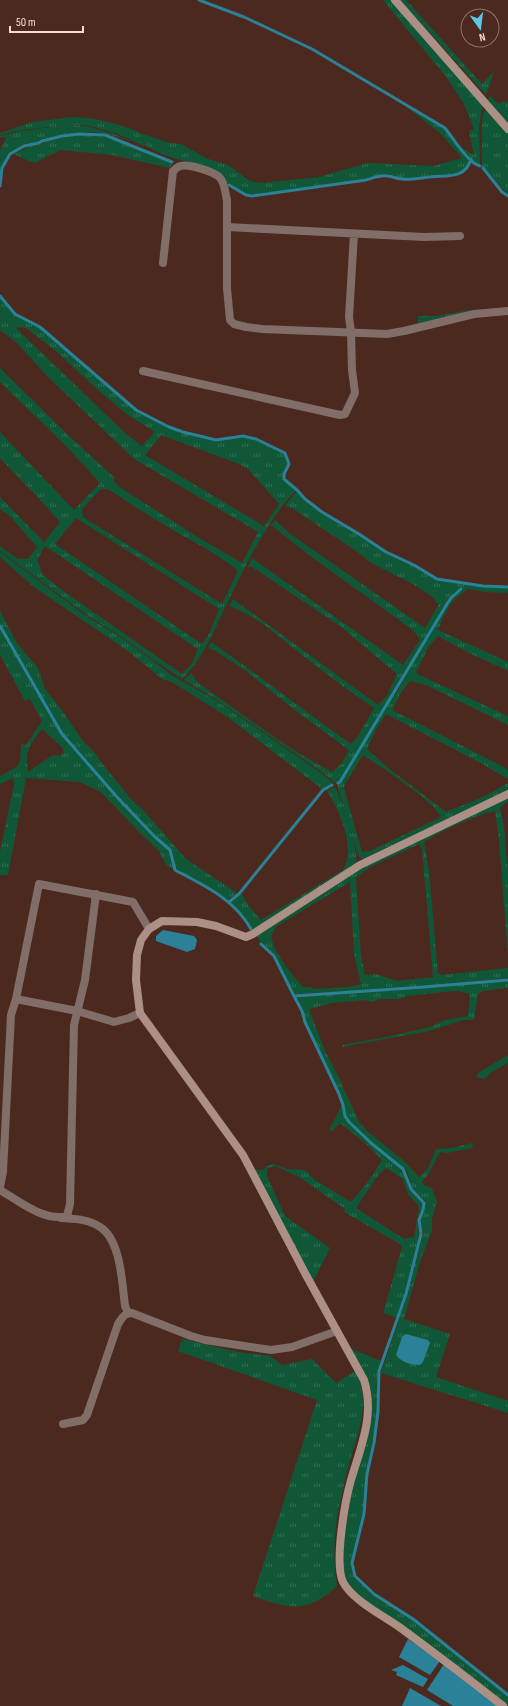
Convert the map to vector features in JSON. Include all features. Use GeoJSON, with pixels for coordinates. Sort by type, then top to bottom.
{"type":"FeatureCollection","features":[{"type":"Feature","properties":{"kind":"street"},"geometry":{"type":"LineString","coordinates":[[394,0],[508,129]]}},
{"type":"Feature","properties":{"kind":"street"},"geometry":{"type":"LineString","coordinates":[[163,263],[173,171],[178,166],[186,165],[197,167],[220,178],[224,186],[227,227],[227,288],[230,320],[234,324],[262,329],[387,334],[474,314],[508,311]]}},
{"type":"Feature","properties":{"kind":"street"},"geometry":{"type":"LineString","coordinates":[[227,227],[424,237],[460,236]]}},
{"type":"Feature","properties":{"kind":"street"},"geometry":{"type":"LineString","coordinates":[[143,371],[340,415],[345,414],[355,393],[349,317],[354,234]]}},
{"type":"Feature","properties":{"kind":"street"},"geometry":{"type":"LineString","coordinates":[[503,1706],[401,1628],[360,1600],[343,1582],[339,1570],[339,1552],[350,1486],[365,1431],[369,1405],[368,1393],[363,1376],[242,1155],[140,1013],[136,980],[137,955],[142,940],[149,928],[162,921],[197,922],[216,926],[246,937],[253,934],[360,865],[508,794]]}},
{"type":"Feature","properties":{"kind":"street"},"geometry":{"type":"LineString","coordinates":[[128,1313],[125,1306],[116,1249],[101,1227],[92,1223],[58,1218],[38,1212],[0,1188],[3,1172],[11,1015],[16,999],[39,884],[133,902],[149,928]]}},
{"type":"Feature","properties":{"kind":"street"},"geometry":{"type":"LineString","coordinates":[[58,1218],[67,1216],[70,1204],[71,1104],[74,1025],[85,980],[96,894]]}},
{"type":"Feature","properties":{"kind":"street"},"geometry":{"type":"LineString","coordinates":[[16,999],[77,1011],[114,1022],[140,1013]]}},
{"type":"Feature","properties":{"kind":"street"},"geometry":{"type":"LineString","coordinates":[[63,1424],[83,1420],[87,1415],[118,1324],[123,1315],[128,1313],[132,1313],[204,1340],[271,1350],[292,1347],[337,1331]]}},
{"type":"Feature","properties":{"kind":"green space"},"geometry":{"type":"Polygon","coordinates":[[[383,0],[391,0],[483,105],[479,126],[480,164],[475,163],[460,147],[474,155],[469,131],[474,129],[464,104],[447,78],[383,0]]]}},
{"type":"Feature","properties":{"kind":"green space"},"geometry":{"type":"Polygon","coordinates":[[[400,0],[406,0],[482,84],[494,71],[486,95],[400,0]]]}},
{"type":"Feature","properties":{"kind":"green space"},"geometry":{"type":"Polygon","coordinates":[[[490,95],[498,104],[503,101],[508,102],[508,124],[488,100],[490,95]]]}},
{"type":"Feature","properties":{"kind":"green space"},"geometry":{"type":"Polygon","coordinates":[[[403,104],[445,128],[469,159],[468,166],[459,173],[448,177],[429,177],[410,180],[386,175],[252,196],[235,189],[214,171],[165,155],[148,147],[140,133],[170,143],[181,144],[208,159],[228,165],[250,181],[261,183],[319,177],[368,163],[434,166],[462,158],[440,133],[403,104]]]}},
{"type":"Feature","properties":{"kind":"green space"},"geometry":{"type":"Polygon","coordinates":[[[486,108],[508,133],[508,195],[482,166],[482,125],[483,114],[486,108]]]}},
{"type":"Feature","properties":{"kind":"green space"},"geometry":{"type":"Polygon","coordinates":[[[72,117],[89,118],[123,126],[139,132],[146,147],[118,134],[86,125],[67,125],[21,130],[0,135],[0,133],[33,122],[72,117]]]}},
{"type":"Feature","properties":{"kind":"green space"},"geometry":{"type":"Polygon","coordinates":[[[67,125],[86,126],[117,135],[140,146],[116,136],[90,132],[63,136],[37,143],[29,143],[16,149],[7,157],[2,167],[0,182],[0,150],[6,139],[5,137],[0,138],[0,136],[21,131],[67,125]]]}},
{"type":"Feature","properties":{"kind":"green space"},"geometry":{"type":"Polygon","coordinates":[[[92,134],[114,139],[172,163],[170,168],[112,155],[61,150],[34,163],[13,154],[31,146],[40,145],[62,137],[92,134]]]}},
{"type":"Feature","properties":{"kind":"green space"},"geometry":{"type":"Polygon","coordinates":[[[0,297],[15,314],[39,327],[136,410],[169,428],[199,437],[216,440],[243,436],[256,440],[284,453],[289,463],[284,474],[284,480],[296,490],[284,504],[264,533],[255,548],[206,647],[189,672],[182,679],[125,639],[87,615],[0,551],[0,546],[18,559],[28,559],[37,547],[9,515],[0,509],[0,497],[44,542],[60,522],[0,458],[0,432],[74,510],[100,483],[67,447],[0,382],[0,368],[70,437],[114,477],[114,482],[196,536],[242,563],[258,532],[134,459],[47,376],[17,343],[0,330],[0,297]],[[15,327],[126,434],[142,446],[155,432],[128,415],[98,390],[57,352],[26,328],[15,327]],[[161,435],[145,455],[264,526],[279,504],[248,469],[239,464],[161,435]],[[101,489],[82,509],[83,517],[222,604],[238,571],[221,558],[153,518],[108,489],[101,489]],[[76,518],[55,544],[202,644],[208,636],[219,609],[76,518]],[[45,546],[37,560],[43,575],[59,588],[182,674],[192,663],[198,649],[45,546]]]}},
{"type":"Feature","properties":{"kind":"green space"},"geometry":{"type":"Polygon","coordinates":[[[469,310],[470,313],[418,324],[418,316],[437,316],[469,310]]]}},
{"type":"Feature","properties":{"kind":"green space"},"geometry":{"type":"Polygon","coordinates":[[[297,491],[304,500],[321,512],[386,552],[437,579],[483,587],[508,587],[508,592],[506,593],[467,589],[455,599],[450,606],[438,630],[508,662],[508,671],[469,653],[438,636],[429,646],[416,672],[419,675],[508,716],[508,725],[426,685],[410,681],[400,694],[392,710],[504,767],[508,770],[508,779],[477,761],[386,714],[376,729],[367,749],[387,767],[446,812],[483,797],[508,783],[508,791],[366,859],[361,859],[358,855],[337,785],[341,783],[383,710],[398,690],[426,639],[452,598],[461,589],[450,597],[339,782],[335,783],[322,772],[217,700],[184,680],[191,673],[197,682],[263,729],[297,752],[332,772],[342,763],[349,750],[296,711],[246,671],[214,650],[208,648],[211,642],[351,744],[358,736],[374,708],[329,676],[263,624],[229,606],[233,599],[378,705],[387,696],[397,674],[340,626],[252,567],[248,567],[252,558],[403,665],[420,640],[414,631],[309,555],[271,525],[275,520],[289,533],[425,628],[439,604],[431,596],[413,584],[371,563],[359,553],[292,508],[285,506],[297,491]],[[363,755],[344,788],[362,852],[370,851],[441,817],[428,802],[417,793],[363,755]]]}},
{"type":"Feature","properties":{"kind":"green space"},"geometry":{"type":"Polygon","coordinates":[[[0,552],[86,616],[125,640],[173,676],[217,701],[321,773],[333,783],[322,789],[229,718],[172,682],[162,679],[128,651],[34,587],[0,557],[0,552]]]}},
{"type":"Feature","properties":{"kind":"green space"},"geometry":{"type":"Polygon","coordinates":[[[0,611],[17,643],[38,668],[45,689],[83,741],[95,753],[130,798],[144,811],[186,859],[237,893],[228,900],[176,869],[170,850],[118,796],[63,734],[0,625],[0,611]]]}},
{"type":"Feature","properties":{"kind":"green space"},"geometry":{"type":"Polygon","coordinates":[[[0,628],[62,735],[117,797],[169,851],[175,870],[166,865],[159,851],[101,792],[80,782],[26,778],[8,875],[0,875],[0,852],[14,784],[13,778],[0,784],[0,776],[16,767],[20,761],[21,743],[26,745],[42,721],[30,699],[25,701],[0,655],[0,628]],[[42,729],[29,748],[27,759],[28,772],[53,755],[59,756],[64,753],[62,747],[42,729]]]}},
{"type":"Feature","properties":{"kind":"green space"},"geometry":{"type":"Polygon","coordinates":[[[335,787],[346,813],[353,837],[356,863],[253,932],[250,926],[231,903],[242,894],[248,905],[261,920],[343,870],[347,861],[348,850],[345,829],[337,809],[327,791],[335,787]]]}},
{"type":"Feature","properties":{"kind":"green space"},"geometry":{"type":"Polygon","coordinates":[[[508,796],[508,801],[500,808],[504,825],[508,876],[508,955],[499,841],[495,811],[477,816],[458,824],[424,842],[429,871],[438,973],[441,975],[508,968],[508,978],[420,987],[295,994],[275,956],[261,943],[257,936],[362,866],[508,796]],[[419,844],[370,867],[356,878],[361,956],[365,975],[375,974],[397,981],[433,977],[422,848],[419,844]],[[350,882],[277,926],[273,932],[272,940],[276,951],[285,965],[303,987],[311,987],[314,989],[347,987],[361,984],[354,954],[350,882]]]}},
{"type":"Feature","properties":{"kind":"green space"},"geometry":{"type":"Polygon","coordinates":[[[508,981],[508,988],[483,991],[478,994],[474,1020],[464,1020],[429,1031],[342,1047],[343,1045],[396,1035],[433,1026],[445,1020],[468,1016],[470,994],[458,991],[444,992],[408,996],[399,999],[379,999],[373,1002],[365,1000],[332,1003],[309,1009],[325,1051],[359,1122],[367,1131],[404,1161],[419,1177],[428,1169],[436,1149],[452,1148],[472,1143],[473,1148],[447,1153],[440,1152],[429,1173],[422,1182],[424,1185],[432,1188],[437,1201],[432,1219],[432,1230],[420,1262],[404,1319],[450,1334],[436,1377],[508,1401],[508,1413],[381,1373],[406,1299],[423,1234],[419,1223],[425,1208],[425,1201],[412,1188],[405,1169],[373,1144],[346,1117],[340,1093],[296,997],[508,981]]]}},
{"type":"Feature","properties":{"kind":"green space"},"geometry":{"type":"Polygon","coordinates":[[[508,1055],[508,1063],[490,1073],[485,1079],[476,1077],[478,1073],[508,1055]]]}},
{"type":"Feature","properties":{"kind":"green space"},"geometry":{"type":"Polygon","coordinates":[[[342,1105],[344,1116],[349,1123],[370,1144],[402,1170],[410,1190],[423,1203],[418,1219],[418,1244],[398,1318],[383,1313],[402,1247],[400,1244],[344,1212],[345,1209],[299,1177],[275,1166],[267,1169],[267,1176],[285,1216],[330,1248],[313,1282],[254,1170],[263,1170],[267,1166],[274,1164],[287,1169],[305,1170],[315,1180],[351,1202],[367,1183],[382,1160],[364,1142],[340,1123],[332,1131],[329,1130],[342,1105]],[[386,1168],[379,1174],[356,1208],[404,1239],[414,1237],[419,1209],[418,1205],[409,1195],[401,1177],[386,1168]]]}},
{"type":"Feature","properties":{"kind":"green space"},"geometry":{"type":"Polygon","coordinates":[[[182,1339],[238,1352],[270,1356],[282,1365],[312,1359],[336,1383],[355,1371],[363,1395],[363,1408],[337,1517],[335,1556],[337,1586],[316,1601],[306,1605],[287,1606],[253,1596],[317,1400],[178,1351],[182,1339]]]}},
{"type":"Feature","properties":{"kind":"green space"},"geometry":{"type":"Polygon","coordinates":[[[347,1347],[381,1361],[377,1389],[377,1411],[373,1443],[366,1474],[363,1514],[351,1563],[354,1577],[373,1595],[413,1619],[508,1696],[508,1706],[349,1588],[342,1574],[344,1539],[352,1488],[371,1407],[347,1347]]]}},
{"type":"Feature","properties":{"kind":"water"},"geometry":{"type":"Polygon","coordinates":[[[163,930],[194,936],[197,940],[195,949],[187,952],[156,941],[156,936],[163,930]]]}},
{"type":"Feature","properties":{"kind":"water"},"geometry":{"type":"Polygon","coordinates":[[[406,1334],[428,1340],[430,1343],[423,1362],[420,1365],[406,1363],[396,1355],[402,1337],[406,1334]]]}},
{"type":"Feature","properties":{"kind":"water"},"geometry":{"type":"Polygon","coordinates":[[[408,1639],[440,1661],[430,1675],[399,1657],[408,1639]]]}},
{"type":"Feature","properties":{"kind":"water"},"geometry":{"type":"Polygon","coordinates":[[[444,1664],[498,1706],[453,1706],[427,1690],[444,1664]]]}},
{"type":"Feature","properties":{"kind":"water"},"geometry":{"type":"Polygon","coordinates":[[[403,1665],[428,1679],[423,1687],[396,1675],[397,1672],[391,1670],[403,1665]]]}},
{"type":"Feature","properties":{"kind":"water"},"geometry":{"type":"Polygon","coordinates":[[[410,1688],[441,1706],[402,1706],[410,1688]]]}},
{"type":"Feature","properties":{"kind":"waterway"},"geometry":{"type":"LineString","coordinates":[[199,0],[244,17],[312,49],[445,128],[466,155],[475,164],[480,166]]}},
{"type":"Feature","properties":{"kind":"waterway"},"geometry":{"type":"LineString","coordinates":[[0,186],[2,168],[10,154],[24,146],[62,136],[79,134],[105,135],[172,162]]}},
{"type":"Feature","properties":{"kind":"waterway"},"geometry":{"type":"LineString","coordinates":[[229,185],[246,195],[252,196],[366,180],[381,176],[389,176],[400,179],[448,176],[460,173],[468,166],[471,159]]}},
{"type":"Feature","properties":{"kind":"waterway"},"geometry":{"type":"LineString","coordinates":[[483,168],[502,192],[508,196]]}},
{"type":"Feature","properties":{"kind":"waterway"},"geometry":{"type":"LineString","coordinates":[[0,296],[15,314],[40,327],[136,410],[169,427],[216,440],[243,436],[256,439],[285,453],[289,464],[284,474],[284,479],[305,499],[322,512],[386,552],[414,565],[437,579],[483,586],[508,587]]}},
{"type":"Feature","properties":{"kind":"waterway"},"geometry":{"type":"LineString","coordinates":[[338,783],[447,604],[461,589]]}},
{"type":"Feature","properties":{"kind":"waterway"},"geometry":{"type":"LineString","coordinates":[[0,626],[62,734],[117,797],[154,836],[170,850],[175,870],[218,894],[236,909],[251,929]]}},
{"type":"Feature","properties":{"kind":"waterway"},"geometry":{"type":"LineString","coordinates":[[229,902],[239,894],[323,790],[332,785]]}},
{"type":"Feature","properties":{"kind":"waterway"},"geometry":{"type":"LineString","coordinates":[[261,944],[274,956],[294,996],[508,980]]}},
{"type":"Feature","properties":{"kind":"waterway"},"geometry":{"type":"LineString","coordinates":[[294,996],[339,1094],[345,1116],[349,1122],[371,1143],[403,1169],[411,1189],[424,1203],[419,1220],[421,1234],[406,1294],[379,1371],[378,1411],[374,1443],[367,1474],[364,1514],[352,1563],[355,1576],[374,1594],[413,1619],[508,1695]]}}]}
